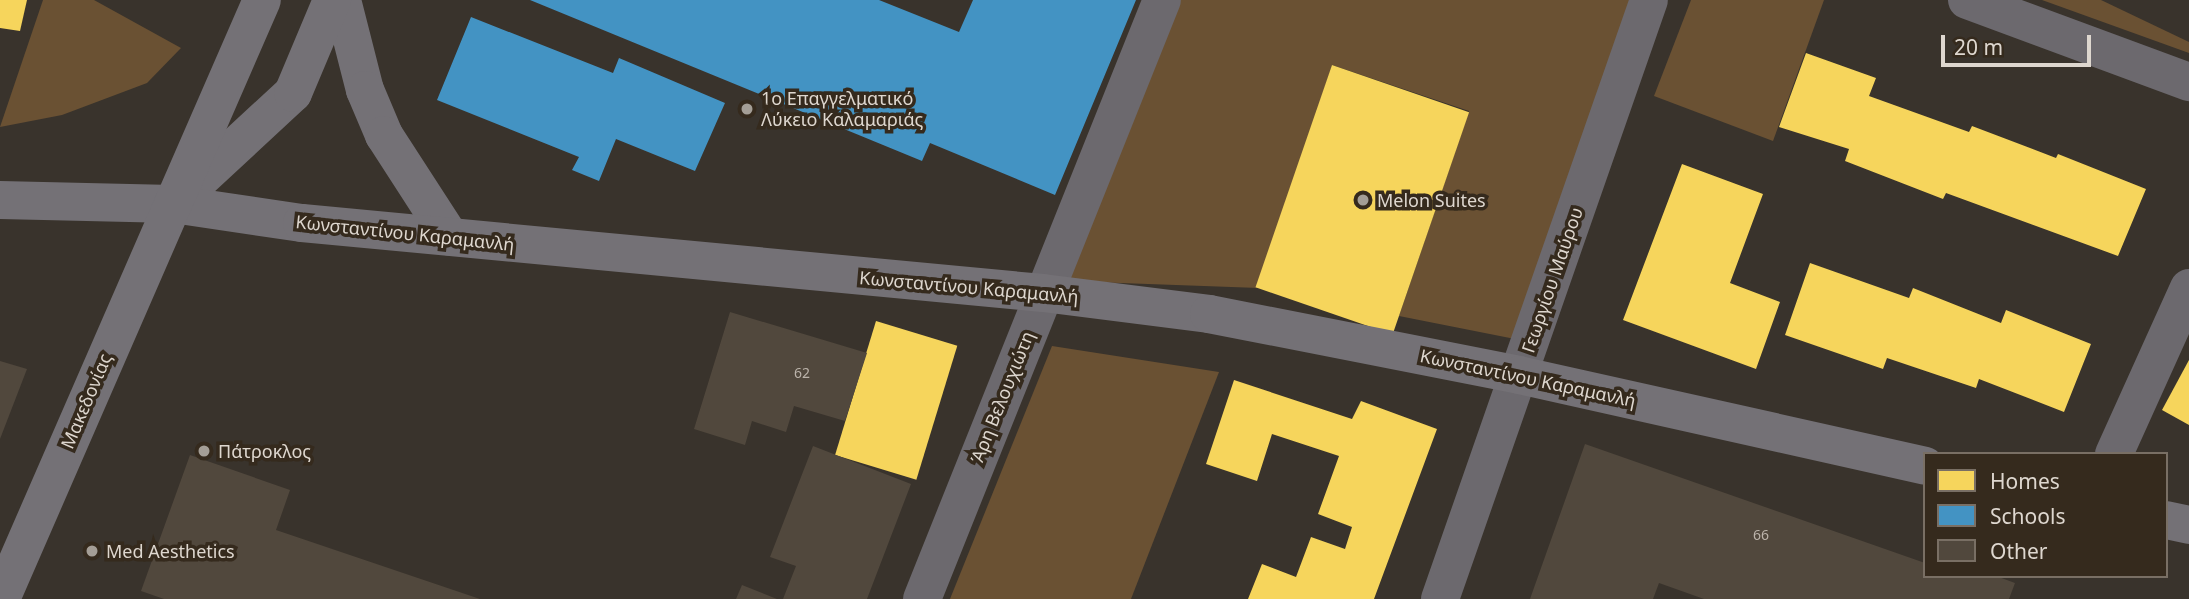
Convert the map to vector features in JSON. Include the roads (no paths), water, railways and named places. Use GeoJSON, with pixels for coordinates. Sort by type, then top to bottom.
{"type":"FeatureCollection","features":[{"type":"Feature","properties":{"kind":"main road","name":"Μακεδονίας"},"geometry":{"type":"LineString","coordinates":[[1,599],[262,0]]}},
{"type":"Feature","properties":{"kind":"main road","name":"Μακεδονίας"},"geometry":{"type":"LineString","coordinates":[[173,204],[293,93],[332,0]]}},
{"type":"Feature","properties":{"kind":"main road"},"geometry":{"type":"LineString","coordinates":[[342,0],[365,90],[384,135],[450,237]]}},
{"type":"Feature","properties":{"kind":"main road","name":"Κωνσταντίνου Καραμανλή"},"geometry":{"type":"LineString","coordinates":[[0,200],[173,204],[302,223],[1043,293],[1209,314],[1519,375],[1923,466]]}},
{"type":"Feature","properties":{"kind":"main road"},"geometry":{"type":"LineString","coordinates":[[2168,520],[2189,525]]}},
{"type":"Feature","properties":{"kind":"street","name":"Άρη Βελουχιώτη"},"geometry":{"type":"LineString","coordinates":[[922,599],[1162,0]]}},
{"type":"Feature","properties":{"kind":"street","name":"Γεωργίου Μαύρου"},"geometry":{"type":"LineString","coordinates":[[1440,599],[1649,0]]}},
{"type":"Feature","properties":{"kind":"street"},"geometry":{"type":"LineString","coordinates":[[1967,0],[2189,82]]}},
{"type":"Feature","properties":{"kind":"street"},"geometry":{"type":"LineString","coordinates":[[2115,452],[2189,288]]}},
{"type":"Feature","properties":{"kind":"place","name":"1ο Επαγγελματικό Λύκειο Καλαμαριάς"},"geometry":{"type":"Point","coordinates":[747,109]}},
{"type":"Feature","properties":{"kind":"place","name":"Melon Suites"},"geometry":{"type":"Point","coordinates":[1363,200]}},
{"type":"Feature","properties":{"kind":"place","name":"Πάτροκλος"},"geometry":{"type":"Point","coordinates":[204,451]}},
{"type":"Feature","properties":{"kind":"place","name":"Med Aesthetics"},"geometry":{"type":"Point","coordinates":[92,551]}}]}
